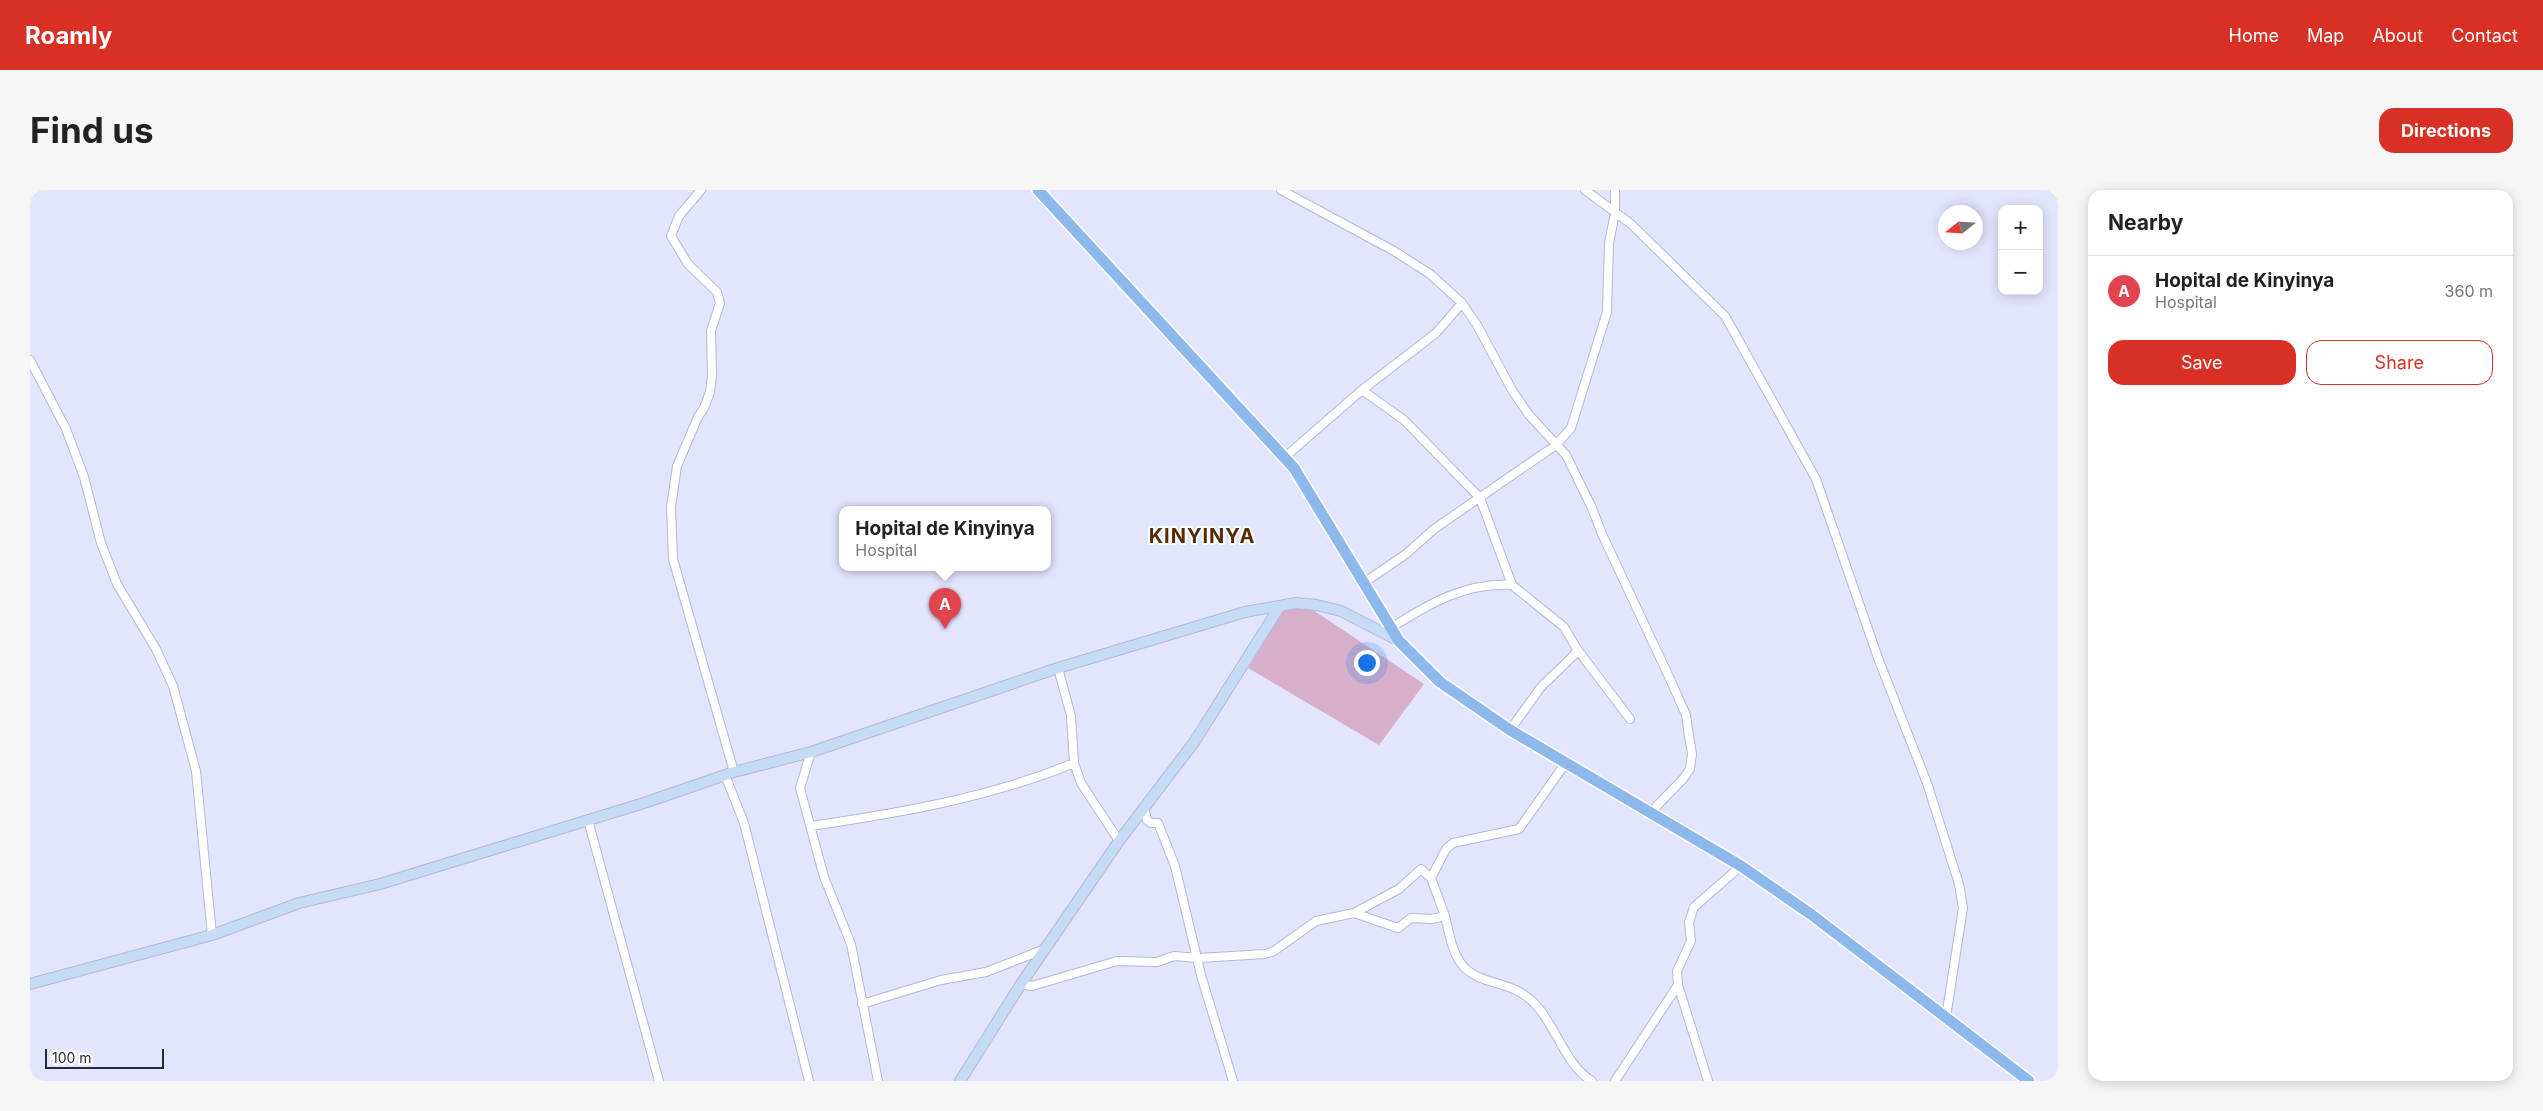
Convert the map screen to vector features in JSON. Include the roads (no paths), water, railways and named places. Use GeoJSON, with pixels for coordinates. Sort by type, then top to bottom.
{"type":"FeatureCollection","features":[{"type":"Feature","properties":{"kind":"main road"},"geometry":{"type":"LineString","coordinates":[[1038,190],[1285,457],[1313,498],[1362,584],[1398,641],[1440,682],[1510,730],[1567,761],[1650,813],[1741,866],[1812,915],[2029,1081]]}},
{"type":"Feature","properties":{"kind":"main road"},"geometry":{"type":"LineString","coordinates":[[30,984],[212,935],[299,903],[380,884],[588,820],[730,773],[811,752],[1058,668],[1245,612],[1307,603],[1341,611],[1398,641]]}},
{"type":"Feature","properties":{"kind":"main road"},"geometry":{"type":"LineString","coordinates":[[960,1081],[1021,984],[1119,841],[1194,741],[1280,606]]}},
{"type":"Feature","properties":{"kind":"street"},"geometry":{"type":"LineString","coordinates":[[701,190],[679,216],[671,236],[688,264],[717,292],[720,303],[711,331],[712,375],[710,392],[677,466],[671,507],[673,559],[744,823],[809,1081]]}},
{"type":"Feature","properties":{"kind":"street"},"geometry":{"type":"LineString","coordinates":[[1281,190],[1394,251],[1430,274],[1462,303],[1477,325],[1512,390],[1528,414],[1566,455],[1578,476],[1602,534],[1686,715],[1692,754],[1690,769],[1683,779],[1650,813]]}},
{"type":"Feature","properties":{"kind":"street"},"geometry":{"type":"LineString","coordinates":[[1585,190],[1631,224],[1725,316],[1816,479],[1878,658],[1927,783],[1959,884],[1963,908],[1946,1017]]}},
{"type":"Feature","properties":{"kind":"street"},"geometry":{"type":"LineString","coordinates":[[1362,584],[1406,554],[1434,529],[1556,445],[1571,428],[1607,312],[1609,243],[1615,213],[1615,190]]}},
{"type":"Feature","properties":{"kind":"street"},"geometry":{"type":"LineString","coordinates":[[1285,457],[1362,390],[1436,333],[1462,303]]}},
{"type":"Feature","properties":{"kind":"street"},"geometry":{"type":"LineString","coordinates":[[30,360],[66,430],[84,477],[101,542],[117,584],[156,649],[173,686],[196,770],[212,935]]}},
{"type":"Feature","properties":{"kind":"street"},"geometry":{"type":"LineString","coordinates":[[1362,390],[1404,420],[1480,498],[1512,585],[1564,627],[1577,649],[1630,719]]}},
{"type":"Feature","properties":{"kind":"street"},"geometry":{"type":"LineString","coordinates":[[1390,628],[1430,602],[1455,593],[1492,584],[1512,585]]}},
{"type":"Feature","properties":{"kind":"street"},"geometry":{"type":"LineString","coordinates":[[1510,730],[1541,687],[1574,655],[1577,649]]}},
{"type":"Feature","properties":{"kind":"street"},"geometry":{"type":"LineString","coordinates":[[1058,668],[1071,716],[1074,763],[1081,783],[1119,841]]}},
{"type":"Feature","properties":{"kind":"street"},"geometry":{"type":"LineString","coordinates":[[811,752],[800,788],[824,877],[851,944],[878,1081]]}},
{"type":"Feature","properties":{"kind":"street"},"geometry":{"type":"LineString","coordinates":[[1431,878],[1446,849],[1453,843],[1519,829],[1567,761]]}},
{"type":"Feature","properties":{"kind":"street"},"geometry":{"type":"LineString","coordinates":[[811,826],[852,820],[983,793],[1036,778],[1074,763]]}},
{"type":"Feature","properties":{"kind":"street"},"geometry":{"type":"LineString","coordinates":[[1144,807],[1147,820],[1151,823],[1158,823],[1169,846],[1199,958],[1201,975],[1233,1081]]}},
{"type":"Feature","properties":{"kind":"street"},"geometry":{"type":"LineString","coordinates":[[588,820],[659,1081]]}},
{"type":"Feature","properties":{"kind":"street"},"geometry":{"type":"LineString","coordinates":[[1708,1081],[1678,985],[1677,971],[1691,941],[1689,922],[1694,906],[1741,866]]}},
{"type":"Feature","properties":{"kind":"street"},"geometry":{"type":"LineString","coordinates":[[1021,984],[1032,986],[1117,961],[1157,962],[1174,956],[1199,958],[1265,954],[1274,951],[1316,921],[1354,913],[1399,889],[1421,868],[1431,878],[1455,954],[1464,966],[1476,976],[1512,986],[1525,994],[1537,1005],[1574,1066],[1592,1081]]}},
{"type":"Feature","properties":{"kind":"street"},"geometry":{"type":"LineString","coordinates":[[1354,913],[1398,928],[1411,918],[1432,919],[1444,916]]}},
{"type":"Feature","properties":{"kind":"street"},"geometry":{"type":"LineString","coordinates":[[862,1004],[940,980],[986,972],[1045,949]]}},
{"type":"Feature","properties":{"kind":"street"},"geometry":{"type":"LineString","coordinates":[[1615,1081],[1678,985]]}},
{"type":"Feature","properties":{"kind":"place","name":"Hopital de Kinyinya"},"geometry":{"type":"Point","coordinates":[945,629]}},
{"type":"Feature","properties":{"kind":"district","name":"KINYINYA"},"geometry":{"type":"Point","coordinates":[1202,536]}}]}
